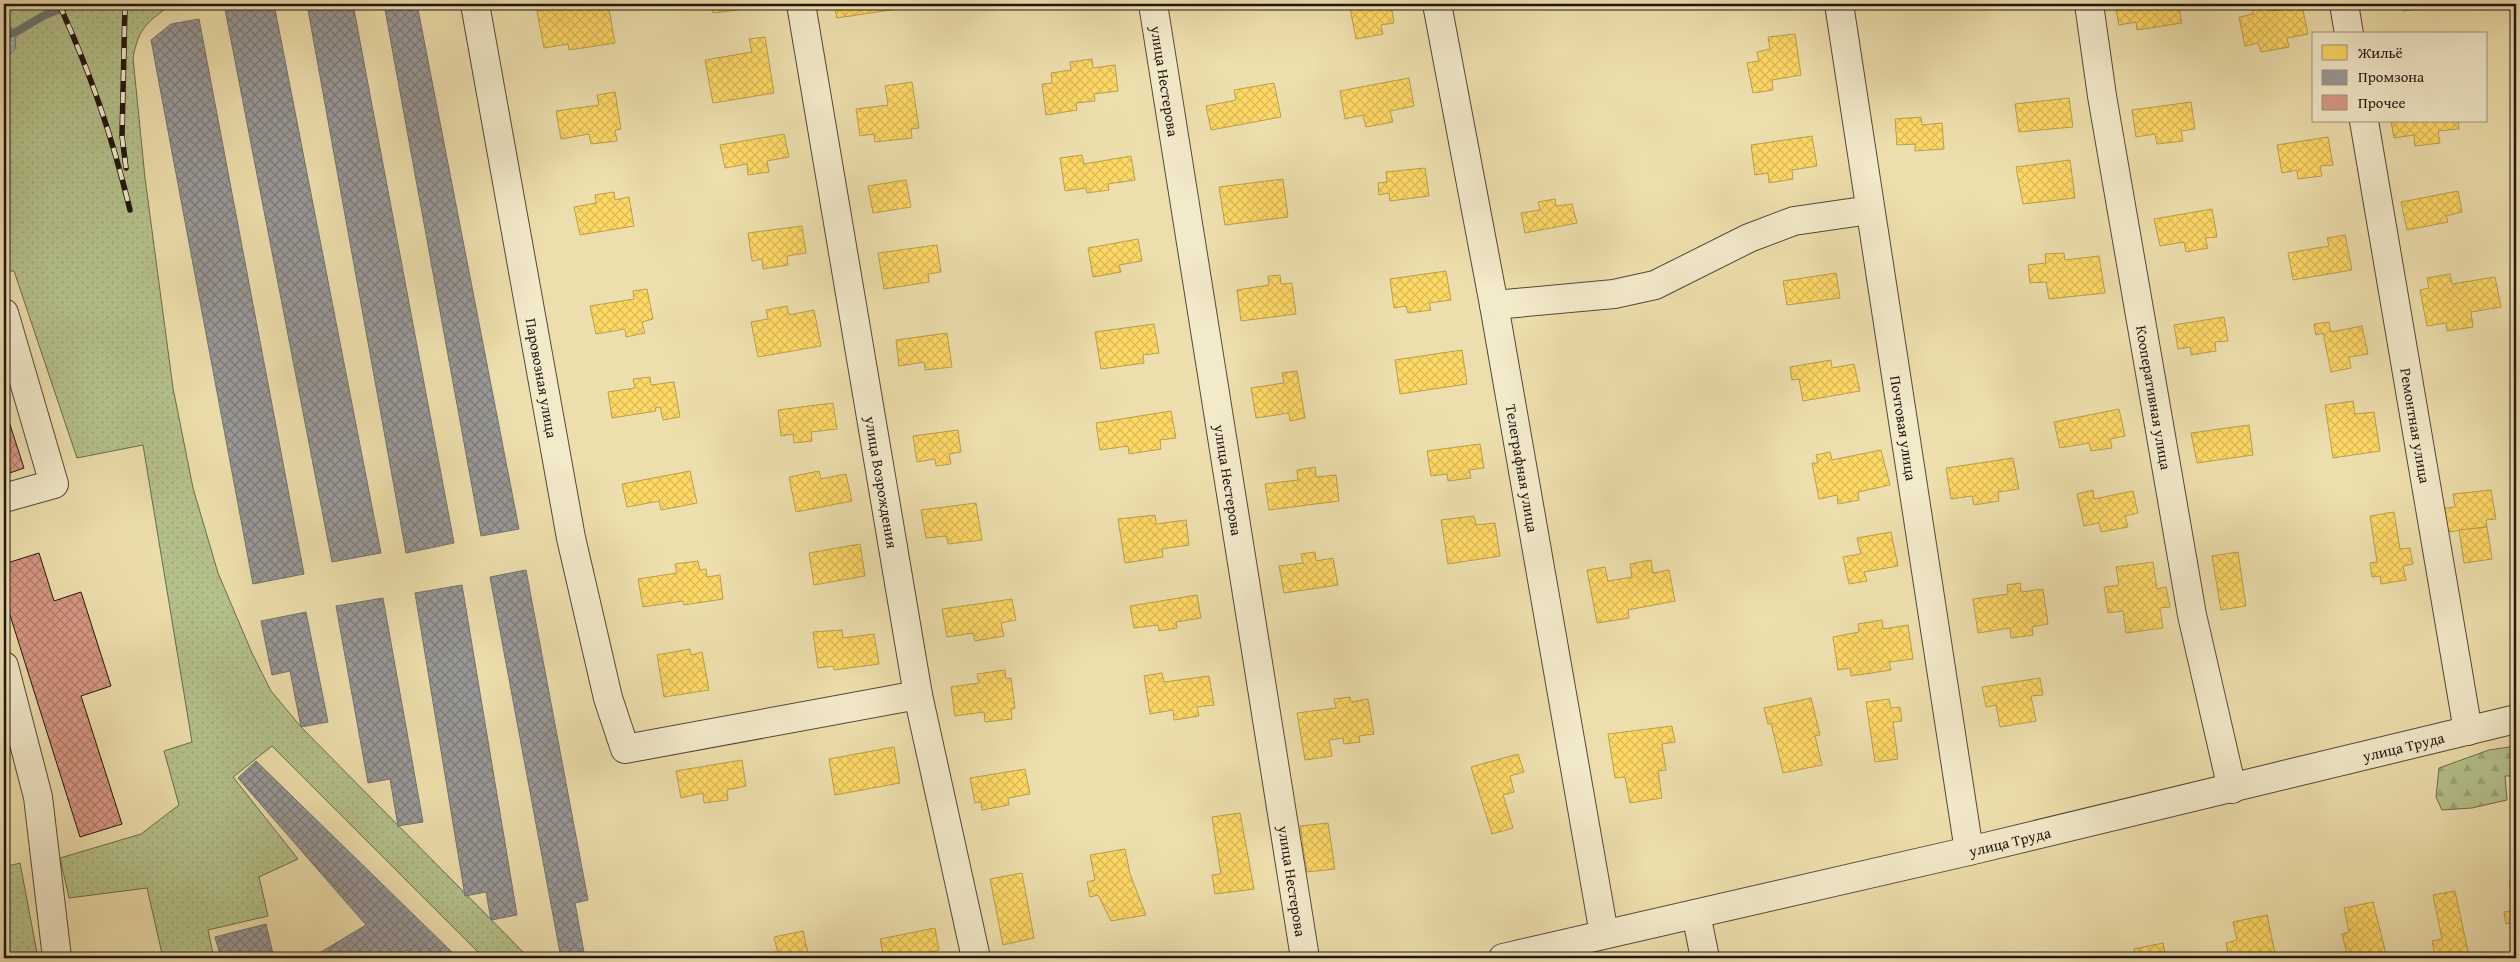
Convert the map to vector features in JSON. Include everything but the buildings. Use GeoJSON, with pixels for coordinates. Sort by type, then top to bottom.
{"type":"FeatureCollection","features":[{"type":"Feature","properties":{"kind":"street","name":"Паровозная улица"},"geometry":{"type":"LineString","coordinates":[[475,4],[571,538],[608,698],[625,749],[918,695]]}},
{"type":"Feature","properties":{"kind":"street","name":"улица Возрождения"},"geometry":{"type":"LineString","coordinates":[[801,4],[918,695],[976,958]]}},
{"type":"Feature","properties":{"kind":"street","name":"улица Нестерова"},"geometry":{"type":"LineString","coordinates":[[1153,4],[1305,958]]}},
{"type":"Feature","properties":{"kind":"street","name":"Телеграфная улица"},"geometry":{"type":"LineString","coordinates":[[1437,4],[1494,305],[1604,934]]}},
{"type":"Feature","properties":{"kind":"street","name":"Почтовая улица"},"geometry":{"type":"LineString","coordinates":[[1839,4],[1969,851]]}},
{"type":"Feature","properties":{"kind":"street","name":"Кооперативная улица"},"geometry":{"type":"LineString","coordinates":[[2089,4],[2102,96],[2192,615],[2232,789]]}},
{"type":"Feature","properties":{"kind":"street"},"geometry":{"type":"LineString","coordinates":[[2344,4],[2349,32]]}},
{"type":"Feature","properties":{"kind":"street","name":"Ремонтная улица"},"geometry":{"type":"LineString","coordinates":[[2364,122],[2468,731]]}},
{"type":"Feature","properties":{"kind":"street"},"geometry":{"type":"LineString","coordinates":[[1494,305],[1614,294],[1655,285],[1749,238],[1794,221],[1870,210]]}},
{"type":"Feature","properties":{"kind":"street"},"geometry":{"type":"LineString","coordinates":[[4,313],[54,484],[4,498]]}},
{"type":"Feature","properties":{"kind":"street"},"geometry":{"type":"LineString","coordinates":[[4,666],[38,797],[57,958]]}},
{"type":"Feature","properties":{"kind":"street","name":"улица Труда"},"geometry":{"type":"LineString","coordinates":[[1503,958],[2232,789],[2516,719]]}},
{"type":"Feature","properties":{"kind":"street"},"geometry":{"type":"LineString","coordinates":[[1696,914],[1705,958]]}},
{"type":"Feature","properties":{"kind":"green space"},"geometry":{"type":"Polygon","coordinates":[[[4,4],[172,4],[146,26],[138,39],[133,58],[145,178],[173,388],[193,488],[218,573],[252,653],[271,691],[301,727],[529,958],[484,958],[272,746],[233,777],[298,859],[259,877],[268,916],[208,930],[214,958],[163,958],[147,888],[69,898],[60,858],[141,834],[179,805],[164,751],[192,742],[143,445],[77,458],[14,271],[4,271],[4,4]]]}},
{"type":"Feature","properties":{"kind":"green space"},"geometry":{"type":"Polygon","coordinates":[[[2516,746],[2516,776],[2505,776],[2507,800],[2472,808],[2442,810],[2436,797],[2439,768],[2489,750],[2516,746]]]}},
{"type":"Feature","properties":{"kind":"green space"},"geometry":{"type":"Polygon","coordinates":[[[20,863],[38,958],[4,958],[4,867],[20,863]]]}},
{"type":"Feature","properties":{"kind":"water"},"geometry":{"type":"Polygon","coordinates":[[[4,21],[16,32],[15,49],[4,60],[4,21]]]}},
{"type":"Feature","properties":{"kind":"waterway"},"geometry":{"type":"LineString","coordinates":[[4,36],[72,4]]}},
{"type":"Feature","properties":{"kind":"railway"},"geometry":{"type":"LineString","coordinates":[[59,4],[100,106],[116,156],[130,210]]}},
{"type":"Feature","properties":{"kind":"railway"},"geometry":{"type":"LineString","coordinates":[[125,4],[122,136],[126,168]]}}]}
